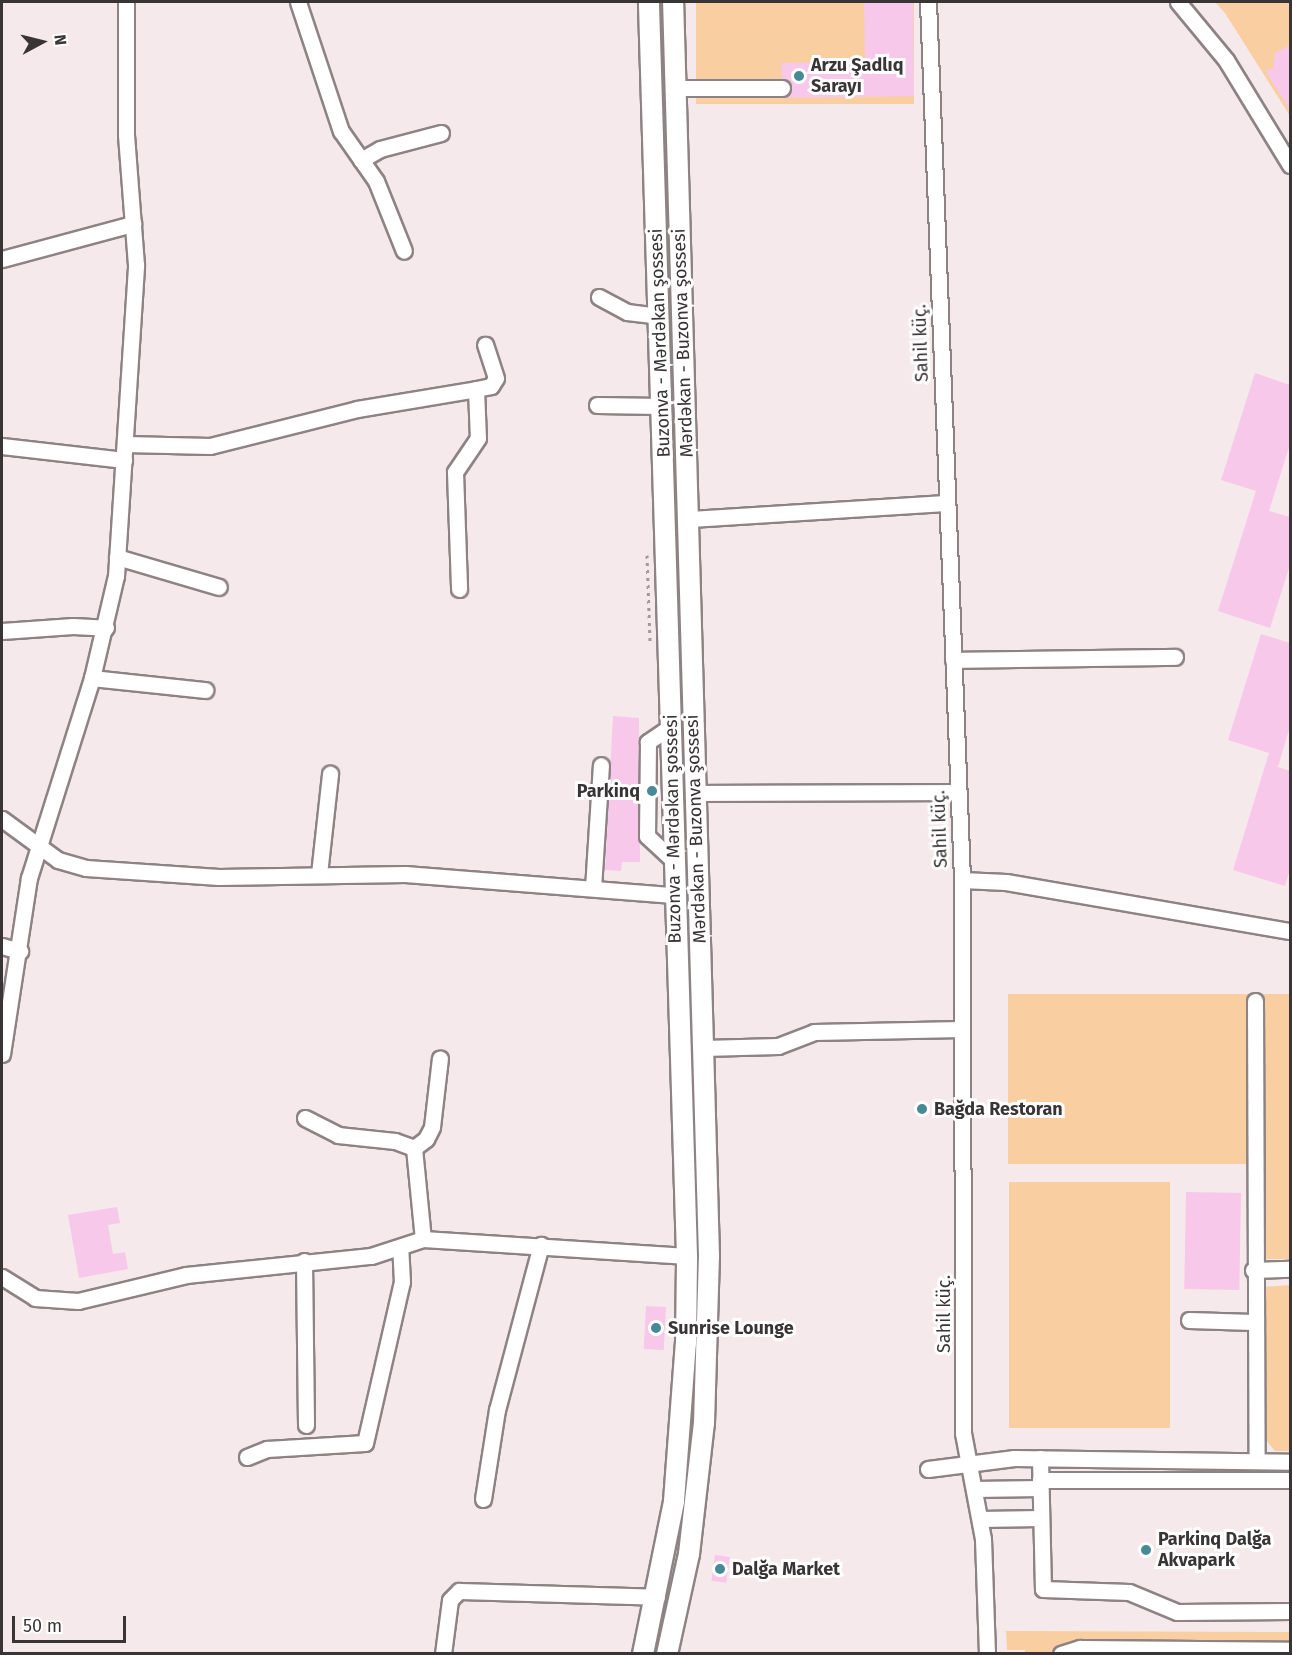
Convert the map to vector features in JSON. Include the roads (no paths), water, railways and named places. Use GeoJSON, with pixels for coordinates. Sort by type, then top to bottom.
{"type":"FeatureCollection","features":[{"type":"Feature","properties":{"kind":"main road","name":"Buzonva - Mərdəkan şossesi"},"geometry":{"type":"LineString","coordinates":[[644,1653],[657,1597],[682,1419],[687,1256],[673,895],[662,406],[649,2]]}},
{"type":"Feature","properties":{"kind":"main road","name":"Mərdəkan - Buzonva şossesi"},"geometry":{"type":"LineString","coordinates":[[667,1653],[689,1554],[705,1423],[709,1256],[694,793],[690,519],[674,88],[673,2]]}},
{"type":"Feature","properties":{"kind":"street"},"geometry":{"type":"LineString","coordinates":[[2,1054],[20,951],[25,896],[106,628],[117,557],[136,266],[126,134],[126,2]]}},
{"type":"Feature","properties":{"kind":"street"},"geometry":{"type":"LineString","coordinates":[[298,2],[334,115],[387,202],[404,251]]}},
{"type":"Feature","properties":{"kind":"street","name":"Sahil küç."},"geometry":{"type":"LineString","coordinates":[[928,2],[962,880],[963,1433],[980,1519],[987,1653]]}},
{"type":"Feature","properties":{"kind":"street"},"geometry":{"type":"LineString","coordinates":[[1178,2],[1226,60],[1290,165]]}},
{"type":"Feature","properties":{"kind":"street"},"geometry":{"type":"LineString","coordinates":[[674,88],[782,88]]}},
{"type":"Feature","properties":{"kind":"street"},"geometry":{"type":"LineString","coordinates":[[360,160],[387,147],[441,133]]}},
{"type":"Feature","properties":{"kind":"street"},"geometry":{"type":"LineString","coordinates":[[2,259],[133,224]]}},
{"type":"Feature","properties":{"kind":"street"},"geometry":{"type":"LineString","coordinates":[[599,297],[627,312],[659,316]]}},
{"type":"Feature","properties":{"kind":"street"},"geometry":{"type":"LineString","coordinates":[[2,446],[124,452],[210,446],[357,409],[492,386],[496,378],[486,345]]}},
{"type":"Feature","properties":{"kind":"street"},"geometry":{"type":"LineString","coordinates":[[459,589],[455,472],[478,438],[476,389]]}},
{"type":"Feature","properties":{"kind":"street"},"geometry":{"type":"LineString","coordinates":[[597,405],[662,406]]}},
{"type":"Feature","properties":{"kind":"street"},"geometry":{"type":"LineString","coordinates":[[690,519],[946,503]]}},
{"type":"Feature","properties":{"kind":"street"},"geometry":{"type":"LineString","coordinates":[[117,557],[219,587]]}},
{"type":"Feature","properties":{"kind":"street"},"geometry":{"type":"LineString","coordinates":[[2,631],[73,626],[106,628]]}},
{"type":"Feature","properties":{"kind":"street"},"geometry":{"type":"LineString","coordinates":[[953,660],[1175,657]]}},
{"type":"Feature","properties":{"kind":"street"},"geometry":{"type":"LineString","coordinates":[[92,678],[205,690]]}},
{"type":"Feature","properties":{"kind":"street"},"geometry":{"type":"LineString","coordinates":[[593,888],[601,765]]}},
{"type":"Feature","properties":{"kind":"street"},"geometry":{"type":"LineString","coordinates":[[319,873],[330,774]]}},
{"type":"Feature","properties":{"kind":"street"},"geometry":{"type":"LineString","coordinates":[[694,793],[958,792]]}},
{"type":"Feature","properties":{"kind":"street"},"geometry":{"type":"LineString","coordinates":[[2,819],[58,860],[86,868],[219,876],[319,873],[405,874],[673,895]]}},
{"type":"Feature","properties":{"kind":"street"},"geometry":{"type":"LineString","coordinates":[[962,880],[1006,882],[1290,931]]}},
{"type":"Feature","properties":{"kind":"street"},"geometry":{"type":"LineString","coordinates":[[2,946],[20,951]]}},
{"type":"Feature","properties":{"kind":"street"},"geometry":{"type":"LineString","coordinates":[[1255,1001],[1253,1322],[1257,1461]]}},
{"type":"Feature","properties":{"kind":"street"},"geometry":{"type":"LineString","coordinates":[[702,1047],[778,1046],[814,1032],[962,1029]]}},
{"type":"Feature","properties":{"kind":"street"},"geometry":{"type":"LineString","coordinates":[[414,1148],[426,1139],[432,1127],[440,1058]]}},
{"type":"Feature","properties":{"kind":"street"},"geometry":{"type":"LineString","coordinates":[[305,1118],[338,1135],[395,1141],[414,1148]]}},
{"type":"Feature","properties":{"kind":"street"},"geometry":{"type":"LineString","coordinates":[[414,1148],[423,1239]]}},
{"type":"Feature","properties":{"kind":"street"},"geometry":{"type":"LineString","coordinates":[[2,1277],[35,1298],[78,1301],[186,1275],[304,1261],[372,1256],[423,1239],[687,1256]]}},
{"type":"Feature","properties":{"kind":"street"},"geometry":{"type":"LineString","coordinates":[[483,1499],[497,1410],[541,1245]]}},
{"type":"Feature","properties":{"kind":"street"},"geometry":{"type":"LineString","coordinates":[[247,1457],[267,1449],[365,1443],[402,1282],[400,1248]]}},
{"type":"Feature","properties":{"kind":"street"},"geometry":{"type":"LineString","coordinates":[[304,1261],[306,1425]]}},
{"type":"Feature","properties":{"kind":"street"},"geometry":{"type":"LineString","coordinates":[[1253,1270],[1290,1269]]}},
{"type":"Feature","properties":{"kind":"street"},"geometry":{"type":"LineString","coordinates":[[1189,1320],[1253,1322]]}},
{"type":"Feature","properties":{"kind":"street"},"geometry":{"type":"LineString","coordinates":[[1040,1458],[1040,1581],[1050,1592],[1129,1592],[1178,1612],[1290,1611]]}},
{"type":"Feature","properties":{"kind":"street"},"geometry":{"type":"LineString","coordinates":[[928,1469],[968,1462],[1040,1458],[1290,1462]]}},
{"type":"Feature","properties":{"kind":"street"},"geometry":{"type":"LineString","coordinates":[[974,1489],[1040,1484],[1290,1480]]}},
{"type":"Feature","properties":{"kind":"street"},"geometry":{"type":"LineString","coordinates":[[980,1519],[1040,1518]]}},
{"type":"Feature","properties":{"kind":"street"},"geometry":{"type":"LineString","coordinates":[[443,1653],[450,1600],[459,1591],[657,1597]]}},
{"type":"Feature","properties":{"kind":"street"},"geometry":{"type":"LineString","coordinates":[[1061,1653],[1080,1648],[1290,1650]]}},
{"type":"Feature","properties":{"kind":"place","name":"Arzu Şadlıq Sarayı"},"geometry":{"type":"Point","coordinates":[799,76]}},
{"type":"Feature","properties":{"kind":"place","name":"Parkinq"},"geometry":{"type":"Point","coordinates":[652,791]}},
{"type":"Feature","properties":{"kind":"place","name":"Bağda Restoran"},"geometry":{"type":"Point","coordinates":[922,1109]}},
{"type":"Feature","properties":{"kind":"place","name":"Sunrise Lounge"},"geometry":{"type":"Point","coordinates":[656,1328]}},
{"type":"Feature","properties":{"kind":"place","name":"Parkinq Dalğa Akvapark"},"geometry":{"type":"Point","coordinates":[1146,1550]}},
{"type":"Feature","properties":{"kind":"place","name":"Dalğa Market"},"geometry":{"type":"Point","coordinates":[720,1569]}}]}
